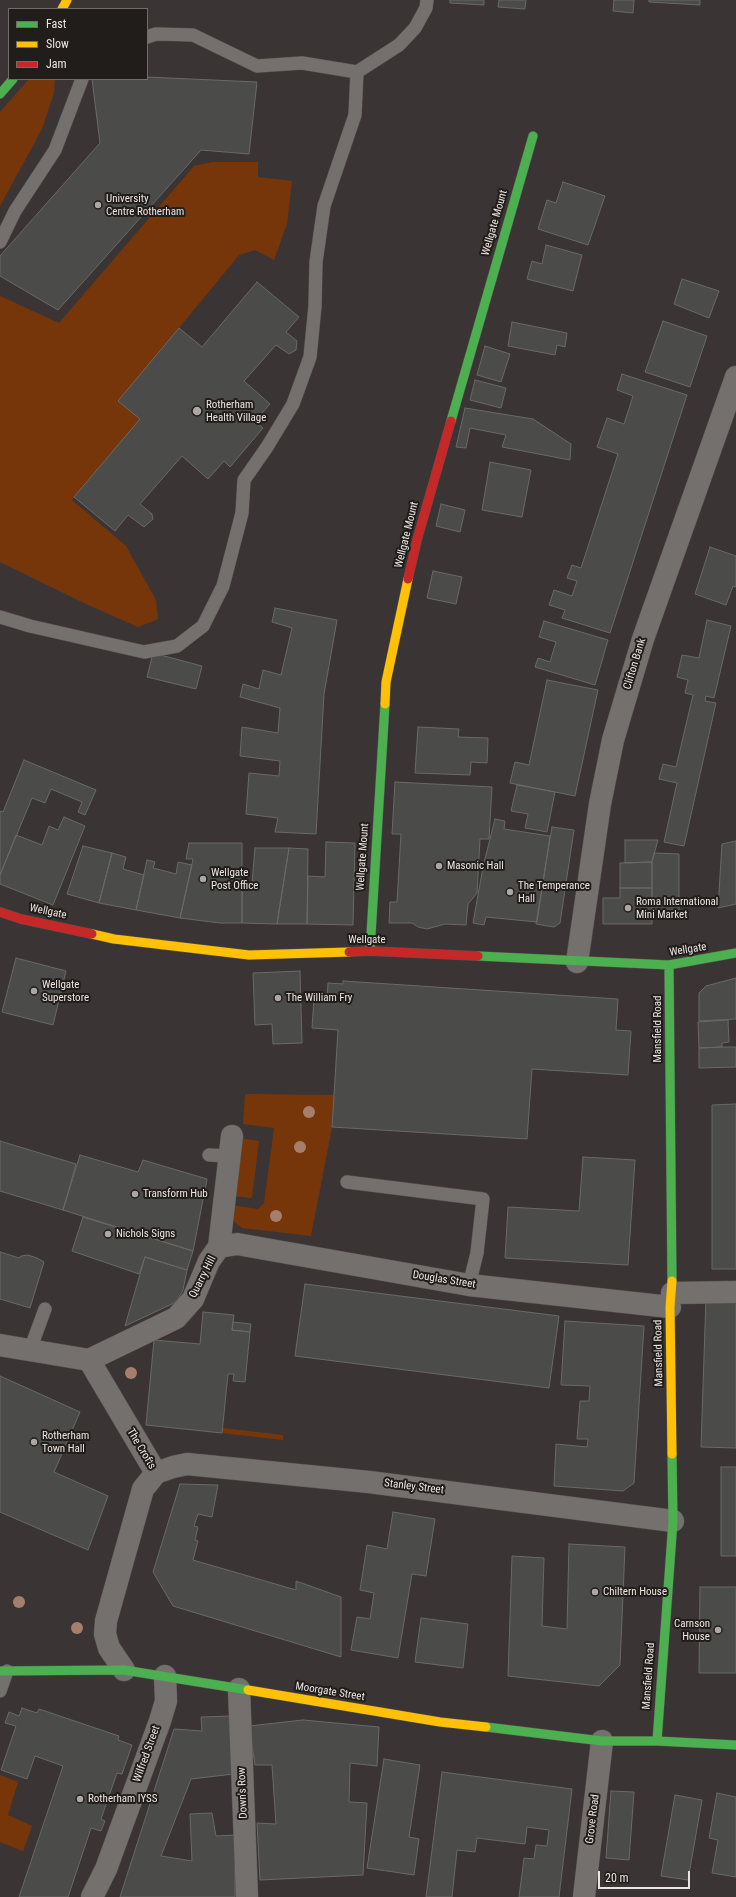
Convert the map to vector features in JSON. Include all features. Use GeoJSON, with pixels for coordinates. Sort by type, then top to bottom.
{"type":"FeatureCollection","features":[{"type":"Feature","properties":{"kind":"street"},"geometry":{"type":"LineString","coordinates":[[0,94],[12,80]]}},
{"type":"Feature","properties":{"kind":"street","name":"Wellgate Mount"},"geometry":{"type":"LineString","coordinates":[[370,951],[386,682],[417,540],[533,136]]}},
{"type":"Feature","properties":{"kind":"street","name":"Clifton Bank"},"geometry":{"type":"LineString","coordinates":[[577,962],[600,804],[613,740],[643,639],[736,377]]}},
{"type":"Feature","properties":{"kind":"street","name":"Wellgate"},"geometry":{"type":"LineString","coordinates":[[0,912],[21,919],[114,939],[249,955],[370,951],[577,962],[669,965],[736,953]]}},
{"type":"Feature","properties":{"kind":"street","name":"Mansfield Road"},"geometry":{"type":"LineString","coordinates":[[657,1741],[673,1521],[669,965]]}},
{"type":"Feature","properties":{"kind":"street","name":"Quarry Hill"},"geometry":{"type":"LineString","coordinates":[[89,1360],[176,1318],[193,1299],[209,1261],[219,1247],[223,1149]]}},
{"type":"Feature","properties":{"kind":"street","name":"Douglas Street"},"geometry":{"type":"LineString","coordinates":[[219,1247],[237,1244],[468,1285],[671,1300],[736,1292]]}},
{"type":"Feature","properties":{"kind":"street"},"geometry":{"type":"LineString","coordinates":[[0,1345],[89,1360]]}},
{"type":"Feature","properties":{"kind":"street","name":"The Crofts"},"geometry":{"type":"LineString","coordinates":[[89,1360],[156,1474],[143,1488],[106,1621],[105,1634],[109,1648],[124,1670]]}},
{"type":"Feature","properties":{"kind":"street","name":"Stanley Street"},"geometry":{"type":"LineString","coordinates":[[156,1474],[173,1467],[187,1464],[369,1482],[673,1521]]}},
{"type":"Feature","properties":{"kind":"street","name":"Moorgate Street"},"geometry":{"type":"LineString","coordinates":[[3,1671],[85,1669],[124,1670],[440,1722],[602,1741],[657,1741],[736,1745]]}},
{"type":"Feature","properties":{"kind":"street","name":"Wilfred Street"},"geometry":{"type":"LineString","coordinates":[[92,1897],[106,1869],[166,1702],[165,1676]]}},
{"type":"Feature","properties":{"kind":"street","name":"Down's Row"},"geometry":{"type":"LineString","coordinates":[[240,1689],[247,1897]]}},
{"type":"Feature","properties":{"kind":"street","name":"Grove Road"},"geometry":{"type":"LineString","coordinates":[[584,1897],[602,1741]]}},
{"type":"Feature","properties":{"kind":"lane"},"geometry":{"type":"LineString","coordinates":[[148,37],[156,34],[193,35],[257,66],[302,63],[357,72],[399,46],[415,28],[426,8],[426,0]]}},
{"type":"Feature","properties":{"kind":"lane"},"geometry":{"type":"LineString","coordinates":[[0,617],[30,626],[144,652],[178,646],[203,626],[224,580],[242,513],[244,480],[267,447],[293,404],[310,357],[315,306],[316,262],[324,206],[355,115],[357,72]]}},
{"type":"Feature","properties":{"kind":"lane"},"geometry":{"type":"LineString","coordinates":[[0,242],[15,211],[55,150],[82,80]]}},
{"type":"Feature","properties":{"kind":"lane"},"geometry":{"type":"LineString","coordinates":[[347,1182],[483,1199],[477,1252],[468,1285]]}},
{"type":"Feature","properties":{"kind":"lane"},"geometry":{"type":"LineString","coordinates":[[30,1350],[45,1309]]}},
{"type":"Feature","properties":{"kind":"lane"},"geometry":{"type":"LineString","coordinates":[[0,1691],[3,1671]]}},
{"type":"Feature","properties":{"kind":"shaded area"},"geometry":{"type":"Polygon","coordinates":[[[28,80],[55,80],[54,93],[42,129],[0,206],[0,112],[28,80]]]}},
{"type":"Feature","properties":{"kind":"shaded area"},"geometry":{"type":"Polygon","coordinates":[[[212,162],[258,162],[258,177],[292,181],[287,224],[274,260],[255,250],[239,255],[119,401],[140,419],[72,500],[126,546],[156,600],[158,619],[138,627],[86,604],[0,562],[0,296],[59,323],[194,166],[212,162]]]}},
{"type":"Feature","properties":{"kind":"shaded area"},"geometry":{"type":"Polygon","coordinates":[[[245,1094],[334,1095],[332,1127],[311,1236],[242,1228],[230,1218],[231,1205],[258,1209],[264,1203],[274,1128],[243,1124],[245,1094]]]}},
{"type":"Feature","properties":{"kind":"shaded area"},"geometry":{"type":"Polygon","coordinates":[[[239,1138],[259,1141],[252,1198],[232,1196],[239,1138]]]}},
{"type":"Feature","properties":{"kind":"shaded area"},"geometry":{"type":"Polygon","coordinates":[[[223,1428],[283,1435],[283,1440],[222,1433],[223,1428]]]}},
{"type":"Feature","properties":{"kind":"shaded area"},"geometry":{"type":"Polygon","coordinates":[[[0,1775],[18,1782],[8,1815],[32,1826],[23,1851],[0,1842],[0,1775]]]}},
{"type":"Feature","properties":{"kind":"building"},"geometry":{"type":"Polygon","coordinates":[[[450,0],[484,0],[484,5],[450,3],[450,0]]]}},
{"type":"Feature","properties":{"kind":"building"},"geometry":{"type":"Polygon","coordinates":[[[499,0],[526,0],[525,9],[498,7],[499,0]]]}},
{"type":"Feature","properties":{"kind":"building"},"geometry":{"type":"Polygon","coordinates":[[[614,0],[634,0],[633,13],[613,11],[614,0]]]}},
{"type":"Feature","properties":{"kind":"building"},"geometry":{"type":"Polygon","coordinates":[[[649,0],[700,0],[700,5],[649,2],[649,0]]]}},
{"type":"Feature","properties":{"kind":"building","name":"University Centre Rotherham"},"geometry":{"type":"Polygon","coordinates":[[[148,77],[257,82],[249,154],[201,150],[58,310],[0,276],[0,256],[100,143],[92,80],[148,80],[148,77]]]}},
{"type":"Feature","properties":{"kind":"building"},"geometry":{"type":"Polygon","coordinates":[[[563,182],[605,196],[588,245],[538,229],[547,200],[556,203],[563,182]]]}},
{"type":"Feature","properties":{"kind":"building"},"geometry":{"type":"Polygon","coordinates":[[[546,245],[582,255],[573,291],[527,279],[532,261],[542,264],[546,245]]]}},
{"type":"Feature","properties":{"kind":"building"},"geometry":{"type":"Polygon","coordinates":[[[682,279],[719,291],[709,318],[674,304],[682,279]]]}},
{"type":"Feature","properties":{"kind":"building","name":"Rotherham Health Village"},"geometry":{"type":"Polygon","coordinates":[[[257,282],[299,317],[286,332],[297,341],[296,350],[289,354],[276,345],[244,381],[270,404],[255,421],[263,428],[230,467],[224,461],[208,479],[182,456],[140,504],[152,514],[153,519],[144,527],[128,515],[115,531],[74,497],[140,419],[118,401],[179,328],[202,347],[257,282]]]}},
{"type":"Feature","properties":{"kind":"building"},"geometry":{"type":"Polygon","coordinates":[[[663,321],[707,336],[690,387],[645,372],[663,321]]]}},
{"type":"Feature","properties":{"kind":"building"},"geometry":{"type":"Polygon","coordinates":[[[512,322],[567,333],[565,347],[557,345],[555,355],[508,346],[512,322]]]}},
{"type":"Feature","properties":{"kind":"building"},"geometry":{"type":"Polygon","coordinates":[[[485,346],[510,354],[501,382],[477,375],[485,346]]]}},
{"type":"Feature","properties":{"kind":"building"},"geometry":{"type":"Polygon","coordinates":[[[622,374],[687,395],[610,633],[562,618],[565,610],[549,605],[554,590],[572,596],[577,581],[567,578],[572,565],[581,568],[618,454],[597,447],[607,418],[624,424],[633,396],[617,390],[622,374]]]}},
{"type":"Feature","properties":{"kind":"building"},"geometry":{"type":"Polygon","coordinates":[[[475,380],[506,388],[501,408],[470,400],[475,380]]]}},
{"type":"Feature","properties":{"kind":"building"},"geometry":{"type":"Polygon","coordinates":[[[465,408],[533,419],[571,444],[570,460],[502,447],[506,435],[470,428],[466,448],[456,447],[465,408]]]}},
{"type":"Feature","properties":{"kind":"building"},"geometry":{"type":"Polygon","coordinates":[[[490,462],[531,470],[522,517],[482,510],[490,462]]]}},
{"type":"Feature","properties":{"kind":"building"},"geometry":{"type":"Polygon","coordinates":[[[441,504],[465,510],[460,532],[436,526],[441,504]]]}},
{"type":"Feature","properties":{"kind":"building"},"geometry":{"type":"Polygon","coordinates":[[[710,547],[736,556],[736,587],[733,586],[726,605],[695,594],[710,547]]]}},
{"type":"Feature","properties":{"kind":"building"},"geometry":{"type":"Polygon","coordinates":[[[433,571],[462,577],[456,604],[427,598],[433,571]]]}},
{"type":"Feature","properties":{"kind":"building"},"geometry":{"type":"Polygon","coordinates":[[[275,608],[337,620],[324,694],[316,834],[275,832],[278,818],[246,814],[249,773],[279,776],[280,761],[240,756],[242,727],[278,733],[280,708],[240,697],[243,684],[259,689],[263,670],[281,675],[292,628],[272,622],[275,608]]]}},
{"type":"Feature","properties":{"kind":"building"},"geometry":{"type":"Polygon","coordinates":[[[707,620],[731,626],[714,698],[706,696],[705,701],[716,703],[684,846],[664,842],[677,783],[659,779],[663,764],[676,767],[693,695],[685,693],[688,680],[677,677],[682,655],[699,658],[707,620]]]}},
{"type":"Feature","properties":{"kind":"building"},"geometry":{"type":"Polygon","coordinates":[[[544,621],[608,640],[595,685],[535,667],[538,658],[550,662],[556,642],[539,637],[544,621]]]}},
{"type":"Feature","properties":{"kind":"building"},"geometry":{"type":"Polygon","coordinates":[[[153,653],[202,666],[196,689],[147,677],[153,653]]]}},
{"type":"Feature","properties":{"kind":"building"},"geometry":{"type":"Polygon","coordinates":[[[547,680],[598,690],[575,796],[510,783],[515,762],[529,765],[547,680]]]}},
{"type":"Feature","properties":{"kind":"building"},"geometry":{"type":"Polygon","coordinates":[[[418,727],[459,729],[458,737],[488,738],[487,763],[471,762],[470,775],[415,773],[418,727]]]}},
{"type":"Feature","properties":{"kind":"building"},"geometry":{"type":"Polygon","coordinates":[[[24,760],[96,790],[85,815],[78,812],[82,802],[51,789],[45,803],[32,798],[0,875],[0,811],[3,812],[24,760]]]}},
{"type":"Feature","properties":{"kind":"building","name":"Masonic Hall"},"geometry":{"type":"Polygon","coordinates":[[[395,782],[492,787],[489,839],[480,839],[477,893],[468,904],[466,925],[445,924],[427,929],[418,927],[412,923],[389,923],[390,902],[397,902],[401,834],[392,834],[395,782]]]}},
{"type":"Feature","properties":{"kind":"building"},"geometry":{"type":"Polygon","coordinates":[[[517,785],[555,792],[547,832],[525,828],[528,814],[511,811],[517,785]]]}},
{"type":"Feature","properties":{"kind":"building"},"geometry":{"type":"Polygon","coordinates":[[[64,817],[85,826],[53,905],[0,884],[0,875],[16,835],[42,845],[49,826],[58,830],[64,817]]]}},
{"type":"Feature","properties":{"kind":"building","name":"The Temperance Hall"},"geometry":{"type":"Polygon","coordinates":[[[495,819],[505,821],[504,829],[550,836],[537,922],[486,917],[484,925],[473,923],[483,867],[495,819]]]}},
{"type":"Feature","properties":{"kind":"building"},"geometry":{"type":"Polygon","coordinates":[[[552,827],[574,830],[560,923],[554,927],[536,924],[552,827]]]}},
{"type":"Feature","properties":{"kind":"building"},"geometry":{"type":"Polygon","coordinates":[[[625,840],[658,840],[652,862],[625,863],[625,840]]]}},
{"type":"Feature","properties":{"kind":"building"},"geometry":{"type":"Polygon","coordinates":[[[736,841],[736,904],[718,908],[722,844],[736,841]]]}},
{"type":"Feature","properties":{"kind":"building"},"geometry":{"type":"Polygon","coordinates":[[[326,842],[355,843],[353,925],[307,924],[308,876],[325,877],[326,842]]]}},
{"type":"Feature","properties":{"kind":"building"},"geometry":{"type":"Polygon","coordinates":[[[189,843],[242,843],[242,923],[220,923],[180,918],[193,859],[186,859],[189,843]]]}},
{"type":"Feature","properties":{"kind":"building"},"geometry":{"type":"Polygon","coordinates":[[[83,846],[112,853],[99,903],[67,894],[83,846]]]}},
{"type":"Feature","properties":{"kind":"building"},"geometry":{"type":"Polygon","coordinates":[[[255,848],[289,848],[277,924],[242,923],[242,883],[252,883],[255,848]]]}},
{"type":"Feature","properties":{"kind":"building"},"geometry":{"type":"Polygon","coordinates":[[[289,848],[308,849],[307,924],[277,924],[289,848]]]}},
{"type":"Feature","properties":{"kind":"building"},"geometry":{"type":"Polygon","coordinates":[[[112,853],[126,857],[123,869],[144,875],[136,910],[99,903],[112,853]]]}},
{"type":"Feature","properties":{"kind":"building"},"geometry":{"type":"Polygon","coordinates":[[[654,853],[679,854],[679,916],[652,918],[652,862],[654,853]]]}},
{"type":"Feature","properties":{"kind":"building"},"geometry":{"type":"Polygon","coordinates":[[[147,860],[155,862],[153,868],[176,874],[178,862],[192,865],[180,918],[136,910],[147,860]]]}},
{"type":"Feature","properties":{"kind":"building"},"geometry":{"type":"Polygon","coordinates":[[[652,862],[652,888],[620,888],[620,863],[652,862]]]}},
{"type":"Feature","properties":{"kind":"building","name":"Roma International Mini Market"},"geometry":{"type":"Polygon","coordinates":[[[620,888],[652,888],[652,924],[603,924],[603,898],[620,898],[620,888]]]}},
{"type":"Feature","properties":{"kind":"building","name":"Wellgate Superstore"},"geometry":{"type":"Polygon","coordinates":[[[16,958],[66,971],[53,1025],[2,1012],[16,958]]]}},
{"type":"Feature","properties":{"kind":"building","name":"The William Fry"},"geometry":{"type":"Polygon","coordinates":[[[300,971],[302,1043],[273,1044],[272,1024],[255,1025],[253,973],[300,971]]]}},
{"type":"Feature","properties":{"kind":"building"},"geometry":{"type":"Polygon","coordinates":[[[736,978],[736,1019],[699,1021],[699,993],[706,986],[736,978]]]}},
{"type":"Feature","properties":{"kind":"building"},"geometry":{"type":"Polygon","coordinates":[[[343,981],[618,999],[616,1030],[631,1031],[628,1075],[532,1069],[527,1139],[332,1127],[338,1030],[312,1028],[314,998],[327,999],[328,983],[343,984],[343,981]]]}},
{"type":"Feature","properties":{"kind":"building"},"geometry":{"type":"Polygon","coordinates":[[[728,1020],[729,1042],[722,1043],[722,1047],[699,1048],[698,1022],[728,1020]]]}},
{"type":"Feature","properties":{"kind":"building"},"geometry":{"type":"Polygon","coordinates":[[[736,1047],[736,1067],[699,1068],[699,1048],[736,1047]]]}},
{"type":"Feature","properties":{"kind":"building"},"geometry":{"type":"Polygon","coordinates":[[[736,1104],[736,1269],[712,1269],[712,1105],[736,1104]]]}},
{"type":"Feature","properties":{"kind":"building"},"geometry":{"type":"Polygon","coordinates":[[[0,1141],[76,1164],[63,1210],[0,1191],[0,1141]]]}},
{"type":"Feature","properties":{"kind":"building","name":"Transform Hub"},"geometry":{"type":"Polygon","coordinates":[[[80,1155],[138,1172],[143,1160],[207,1179],[193,1251],[63,1210],[80,1155]]]}},
{"type":"Feature","properties":{"kind":"building"},"geometry":{"type":"Polygon","coordinates":[[[583,1157],[635,1160],[628,1265],[505,1258],[508,1207],[579,1211],[583,1157]]]}},
{"type":"Feature","properties":{"kind":"building","name":"Nichols Signs"},"geometry":{"type":"Polygon","coordinates":[[[83,1217],[193,1251],[187,1270],[145,1257],[139,1274],[72,1251],[83,1217]]]}},
{"type":"Feature","properties":{"kind":"building"},"geometry":{"type":"Polygon","coordinates":[[[0,1252],[19,1258],[21,1256],[28,1255],[44,1262],[30,1308],[0,1299],[0,1252]]]}},
{"type":"Feature","properties":{"kind":"building"},"geometry":{"type":"Polygon","coordinates":[[[145,1257],[187,1270],[183,1290],[178,1299],[172,1304],[125,1326],[145,1257]]]}},
{"type":"Feature","properties":{"kind":"building"},"geometry":{"type":"Polygon","coordinates":[[[305,1284],[559,1316],[549,1388],[295,1356],[305,1284]]]}},
{"type":"Feature","properties":{"kind":"building"},"geometry":{"type":"Polygon","coordinates":[[[706,1297],[736,1298],[736,1448],[701,1447],[706,1297]]]}},
{"type":"Feature","properties":{"kind":"building"},"geometry":{"type":"Polygon","coordinates":[[[203,1312],[234,1315],[232,1330],[250,1332],[245,1382],[233,1381],[234,1374],[228,1374],[222,1433],[146,1425],[154,1340],[200,1344],[203,1312]]]}},
{"type":"Feature","properties":{"kind":"building"},"geometry":{"type":"Polygon","coordinates":[[[565,1321],[644,1326],[634,1483],[623,1491],[554,1486],[556,1444],[587,1447],[588,1439],[577,1439],[580,1401],[589,1401],[590,1386],[561,1385],[565,1321]]]}},
{"type":"Feature","properties":{"kind":"building"},"geometry":{"type":"Polygon","coordinates":[[[233,1322],[251,1324],[250,1332],[232,1330],[233,1322]]]}},
{"type":"Feature","properties":{"kind":"building","name":"Rotherham Town Hall"},"geometry":{"type":"Polygon","coordinates":[[[0,1376],[80,1412],[54,1472],[108,1496],[88,1550],[0,1512],[0,1376]]]}},
{"type":"Feature","properties":{"kind":"building"},"geometry":{"type":"Polygon","coordinates":[[[721,1467],[736,1467],[736,1556],[721,1556],[721,1467]]]}},
{"type":"Feature","properties":{"kind":"building"},"geometry":{"type":"Polygon","coordinates":[[[180,1484],[218,1485],[212,1517],[198,1514],[194,1526],[198,1527],[195,1540],[198,1541],[193,1560],[296,1590],[296,1581],[341,1597],[341,1657],[173,1606],[153,1572],[180,1484]]]}},
{"type":"Feature","properties":{"kind":"building"},"geometry":{"type":"Polygon","coordinates":[[[393,1512],[435,1519],[426,1576],[412,1574],[398,1658],[351,1650],[357,1617],[370,1619],[374,1593],[360,1590],[367,1545],[387,1549],[393,1512]]]}},
{"type":"Feature","properties":{"kind":"building","name":"Chiltern House"},"geometry":{"type":"Polygon","coordinates":[[[569,1544],[625,1547],[620,1665],[599,1686],[508,1676],[512,1556],[544,1558],[542,1626],[567,1629],[569,1544]]]}},
{"type":"Feature","properties":{"kind":"building","name":"Carnson House"},"geometry":{"type":"Polygon","coordinates":[[[700,1587],[736,1587],[736,1673],[699,1673],[700,1587]]]}},
{"type":"Feature","properties":{"kind":"building"},"geometry":{"type":"Polygon","coordinates":[[[421,1618],[468,1624],[463,1668],[415,1662],[421,1618]]]}},
{"type":"Feature","properties":{"kind":"building","name":"Rotherham IYSS"},"geometry":{"type":"Polygon","coordinates":[[[22,1708],[37,1713],[39,1709],[119,1736],[118,1740],[132,1745],[122,1774],[117,1773],[101,1819],[105,1821],[101,1831],[91,1828],[68,1897],[19,1897],[63,1766],[35,1756],[27,1779],[1,1770],[16,1726],[5,1723],[9,1712],[19,1716],[22,1708]]]}},
{"type":"Feature","properties":{"kind":"building"},"geometry":{"type":"Polygon","coordinates":[[[230,1716],[234,1774],[191,1779],[161,1856],[192,1861],[190,1814],[212,1813],[216,1836],[235,1835],[235,1897],[120,1897],[174,1729],[202,1731],[201,1717],[230,1716]]]}},
{"type":"Feature","properties":{"kind":"building"},"geometry":{"type":"Polygon","coordinates":[[[303,1720],[379,1727],[377,1766],[350,1763],[349,1802],[367,1803],[363,1875],[260,1880],[257,1823],[276,1824],[272,1765],[255,1765],[249,1726],[303,1720]]]}},
{"type":"Feature","properties":{"kind":"building"},"geometry":{"type":"Polygon","coordinates":[[[384,1759],[420,1765],[409,1837],[419,1839],[414,1875],[367,1868],[384,1759]]]}},
{"type":"Feature","properties":{"kind":"building"},"geometry":{"type":"Polygon","coordinates":[[[442,1772],[572,1789],[559,1897],[519,1897],[524,1858],[534,1859],[536,1845],[547,1846],[549,1830],[527,1827],[525,1844],[477,1838],[475,1852],[457,1850],[452,1897],[426,1897],[442,1772]]]}},
{"type":"Feature","properties":{"kind":"building"},"geometry":{"type":"Polygon","coordinates":[[[611,1791],[634,1792],[629,1860],[606,1858],[611,1791]]]}},
{"type":"Feature","properties":{"kind":"building"},"geometry":{"type":"Polygon","coordinates":[[[717,1793],[736,1797],[736,1877],[712,1873],[718,1840],[709,1838],[717,1793]]]}},
{"type":"Feature","properties":{"kind":"building"},"geometry":{"type":"Polygon","coordinates":[[[675,1795],[702,1800],[688,1880],[661,1876],[675,1795]]]}},
{"type":"Feature","properties":{"kind":"traffic: fast"},"geometry":{"type":"LineString","coordinates":[[0,94],[12,80]]}},
{"type":"Feature","properties":{"kind":"traffic: fast"},"geometry":{"type":"LineString","coordinates":[[451,421],[533,136]]}},
{"type":"Feature","properties":{"kind":"traffic: fast"},"geometry":{"type":"LineString","coordinates":[[370,951],[385,704]]}},
{"type":"Feature","properties":{"kind":"traffic: fast"},"geometry":{"type":"LineString","coordinates":[[478,956],[669,965],[736,953]]}},
{"type":"Feature","properties":{"kind":"traffic: fast"},"geometry":{"type":"LineString","coordinates":[[669,965],[672,1281]]}},
{"type":"Feature","properties":{"kind":"traffic: fast"},"geometry":{"type":"LineString","coordinates":[[657,1741],[673,1521],[672,1454]]}},
{"type":"Feature","properties":{"kind":"traffic: fast"},"geometry":{"type":"LineString","coordinates":[[0,1671],[124,1670],[248,1690]]}},
{"type":"Feature","properties":{"kind":"traffic: fast"},"geometry":{"type":"LineString","coordinates":[[486,1727],[602,1741],[657,1741],[736,1745]]}},
{"type":"Feature","properties":{"kind":"traffic: slow"},"geometry":{"type":"LineString","coordinates":[[63,8],[67,0]]}},
{"type":"Feature","properties":{"kind":"traffic: slow"},"geometry":{"type":"LineString","coordinates":[[385,704],[386,682],[408,579]]}},
{"type":"Feature","properties":{"kind":"traffic: slow"},"geometry":{"type":"LineString","coordinates":[[92,934],[114,939],[249,955],[349,952]]}},
{"type":"Feature","properties":{"kind":"traffic: slow"},"geometry":{"type":"LineString","coordinates":[[672,1281],[670,1307],[672,1454]]}},
{"type":"Feature","properties":{"kind":"traffic: slow"},"geometry":{"type":"LineString","coordinates":[[248,1690],[440,1722],[486,1727]]}},
{"type":"Feature","properties":{"kind":"traffic: jam"},"geometry":{"type":"LineString","coordinates":[[408,579],[417,540],[451,421]]}},
{"type":"Feature","properties":{"kind":"traffic: jam"},"geometry":{"type":"LineString","coordinates":[[0,912],[21,919],[92,934]]}},
{"type":"Feature","properties":{"kind":"traffic: jam"},"geometry":{"type":"LineString","coordinates":[[349,952],[370,951],[478,956]]}},
{"type":"Feature","properties":{"kind":"place","name":"University Centre Rotherham"},"geometry":{"type":"Point","coordinates":[98,205]}},
{"type":"Feature","properties":{"kind":"place","name":"Rotherham Health Village"},"geometry":{"type":"Point","coordinates":[197,411]}},
{"type":"Feature","properties":{"kind":"place","name":"Masonic Hall"},"geometry":{"type":"Point","coordinates":[439,866]}},
{"type":"Feature","properties":{"kind":"place","name":"Wellgate Post Office"},"geometry":{"type":"Point","coordinates":[203,879]}},
{"type":"Feature","properties":{"kind":"place","name":"The Temperance Hall"},"geometry":{"type":"Point","coordinates":[510,892]}},
{"type":"Feature","properties":{"kind":"place","name":"Roma International Mini Market"},"geometry":{"type":"Point","coordinates":[628,908]}},
{"type":"Feature","properties":{"kind":"place","name":"Wellgate Superstore"},"geometry":{"type":"Point","coordinates":[34,991]}},
{"type":"Feature","properties":{"kind":"place","name":"The William Fry"},"geometry":{"type":"Point","coordinates":[278,998]}},
{"type":"Feature","properties":{"kind":"place","name":"Transform Hub"},"geometry":{"type":"Point","coordinates":[135,1194]}},
{"type":"Feature","properties":{"kind":"place","name":"Nichols Signs"},"geometry":{"type":"Point","coordinates":[108,1234]}},
{"type":"Feature","properties":{"kind":"place","name":"Rotherham Town Hall"},"geometry":{"type":"Point","coordinates":[34,1442]}},
{"type":"Feature","properties":{"kind":"place","name":"Chiltern House"},"geometry":{"type":"Point","coordinates":[595,1592]}},
{"type":"Feature","properties":{"kind":"place","name":"Carnson House"},"geometry":{"type":"Point","coordinates":[718,1630]}},
{"type":"Feature","properties":{"kind":"place","name":"Rotherham IYSS"},"geometry":{"type":"Point","coordinates":[80,1799]}}]}
